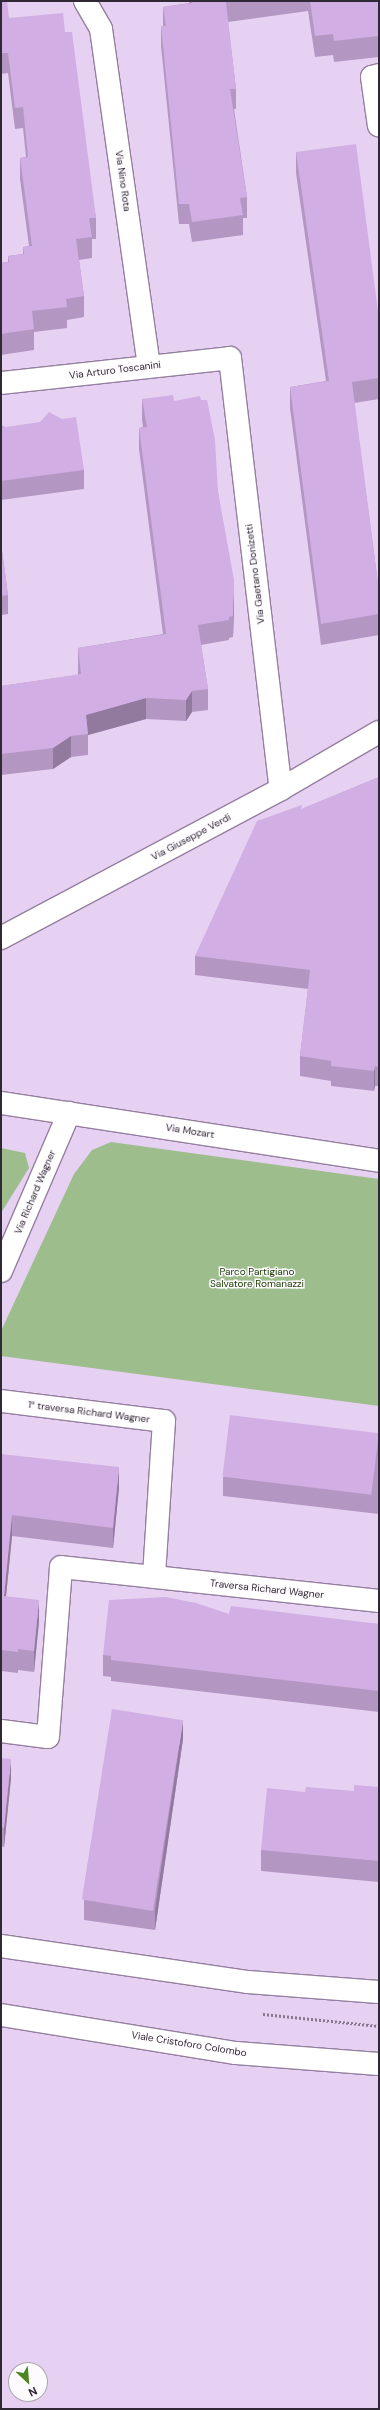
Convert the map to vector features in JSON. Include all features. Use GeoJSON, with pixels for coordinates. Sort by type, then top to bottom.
{"type":"FeatureCollection","features":[{"type":"Feature","properties":{"kind":"street","name":"Via Nino Rota"},"geometry":{"type":"LineString","coordinates":[[85,1],[101,29],[149,365]]}},
{"type":"Feature","properties":{"kind":"street"},"geometry":{"type":"LineString","coordinates":[[379,75],[372,76],[379,126]]}},
{"type":"Feature","properties":{"kind":"street","name":"Via Arturo Toscanini"},"geometry":{"type":"LineString","coordinates":[[1,383],[149,365],[230,358]]}},
{"type":"Feature","properties":{"kind":"street","name":"Via Gaetano Donizetti"},"geometry":{"type":"LineString","coordinates":[[230,358],[281,790]]}},
{"type":"Feature","properties":{"kind":"street","name":"Via Giuseppe Verdi"},"geometry":{"type":"LineString","coordinates":[[1,938],[281,790],[379,732]]}},
{"type":"Feature","properties":{"kind":"street","name":"Via Mozart"},"geometry":{"type":"LineString","coordinates":[[1,1103],[379,1160]]}},
{"type":"Feature","properties":{"kind":"street","name":"Via Richard Wagner"},"geometry":{"type":"LineString","coordinates":[[1,1271],[70,1113]]}},
{"type":"Feature","properties":{"kind":"street","name":"1° traversa Richard Wagner"},"geometry":{"type":"LineString","coordinates":[[1,1401],[164,1421],[154,1577]]}},
{"type":"Feature","properties":{"kind":"street","name":"Traversa Richard Wagner"},"geometry":{"type":"LineString","coordinates":[[1,1731],[48,1737],[61,1567],[379,1601]]}},
{"type":"Feature","properties":{"kind":"street"},"geometry":{"type":"LineString","coordinates":[[1,1946],[248,1982],[379,1992]]}},
{"type":"Feature","properties":{"kind":"street","name":"Viale Cristoforo Colombo"},"geometry":{"type":"LineString","coordinates":[[1,2015],[236,2053],[379,2064]]}},
{"type":"Feature","properties":{"kind":"green space","name":"Parco Partigiano Salvatore Romanazzi"},"geometry":{"type":"Polygon","coordinates":[[[111,1142],[379,1179],[379,1406],[1,1356],[1,1331],[74,1174],[92,1150],[111,1142]]]}},
{"type":"Feature","properties":{"kind":"green space"},"geometry":{"type":"Polygon","coordinates":[[[1,1148],[25,1153],[29,1168],[1,1213],[1,1148]]]}},
{"type":"Feature","properties":{"kind":"building"},"geometry":{"type":"Polygon","coordinates":[[[1,1],[7,1],[9,18],[63,13],[65,32],[72,32],[96,218],[89,218],[92,237],[76,239],[84,296],[66,299],[67,307],[32,311],[34,329],[1,334],[1,263],[9,262],[8,256],[24,254],[23,247],[32,246],[20,158],[28,157],[23,107],[15,108],[8,53],[1,53],[1,1]]]}},
{"type":"Feature","properties":{"kind":"building"},"geometry":{"type":"Polygon","coordinates":[[[192,1],[232,1],[226,2],[236,89],[230,89],[247,197],[240,198],[243,215],[192,222],[189,204],[179,204],[161,26],[166,26],[163,7],[192,3],[192,1]]]}},
{"type":"Feature","properties":{"kind":"building"},"geometry":{"type":"Polygon","coordinates":[[[310,1],[379,1],[379,36],[334,41],[333,34],[315,36],[310,1]]]}},
{"type":"Feature","properties":{"kind":"building"},"geometry":{"type":"Polygon","coordinates":[[[356,144],[379,319],[379,378],[352,382],[379,591],[379,614],[321,624],[290,387],[329,381],[296,152],[356,144]]]}},
{"type":"Feature","properties":{"kind":"building"},"geometry":{"type":"Polygon","coordinates":[[[173,395],[174,401],[200,396],[201,400],[207,400],[215,440],[218,492],[234,580],[233,616],[229,617],[229,620],[198,625],[208,689],[192,691],[186,700],[146,698],[86,715],[88,734],[71,736],[53,748],[1,754],[1,686],[81,674],[78,648],[166,634],[139,428],[147,427],[142,399],[173,395]]]}},
{"type":"Feature","properties":{"kind":"building"},"geometry":{"type":"Polygon","coordinates":[[[49,412],[62,419],[76,417],[84,470],[1,481],[1,425],[6,427],[40,422],[49,412]]]}},
{"type":"Feature","properties":{"kind":"building"},"geometry":{"type":"Polygon","coordinates":[[[1,543],[8,595],[1,596],[1,543]]]}},
{"type":"Feature","properties":{"kind":"building"},"geometry":{"type":"Polygon","coordinates":[[[379,777],[379,1067],[375,1066],[374,1071],[331,1066],[331,1061],[300,1056],[310,970],[195,956],[257,821],[302,805],[301,809],[379,777]]]}},
{"type":"Feature","properties":{"kind":"building"},"geometry":{"type":"Polygon","coordinates":[[[230,1415],[379,1433],[371,1495],[222,1477],[230,1415]]]}},
{"type":"Feature","properties":{"kind":"building"},"geometry":{"type":"Polygon","coordinates":[[[1,1454],[119,1467],[113,1528],[12,1515],[4,1596],[39,1600],[34,1651],[18,1649],[18,1652],[1,1650],[1,1454]]]}},
{"type":"Feature","properties":{"kind":"building"},"geometry":{"type":"Polygon","coordinates":[[[166,1597],[196,1603],[229,1614],[231,1606],[379,1624],[379,1691],[111,1660],[111,1656],[103,1655],[109,1600],[166,1597]]]}},
{"type":"Feature","properties":{"kind":"building"},"geometry":{"type":"Polygon","coordinates":[[[112,1709],[183,1720],[153,1911],[82,1900],[112,1709]]]}},
{"type":"Feature","properties":{"kind":"building"},"geometry":{"type":"Polygon","coordinates":[[[1,1758],[11,1759],[4,1828],[1,1827],[1,1758]]]}},
{"type":"Feature","properties":{"kind":"building"},"geometry":{"type":"Polygon","coordinates":[[[354,1785],[379,1787],[379,1861],[261,1850],[267,1788],[305,1792],[306,1787],[354,1791],[354,1785]]]}}]}
